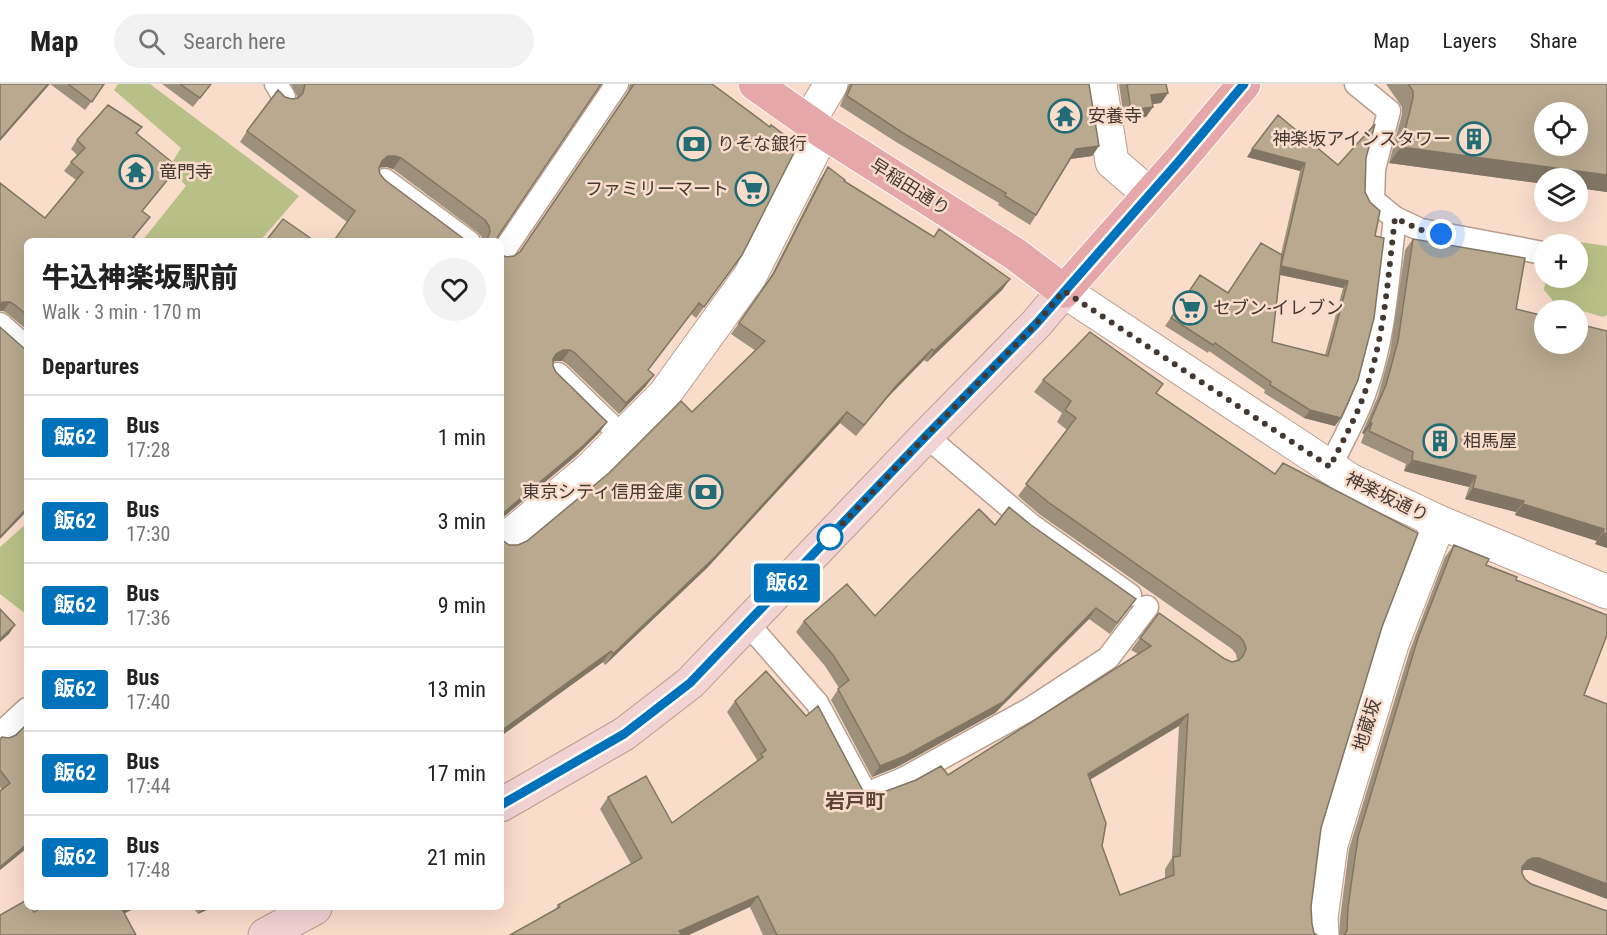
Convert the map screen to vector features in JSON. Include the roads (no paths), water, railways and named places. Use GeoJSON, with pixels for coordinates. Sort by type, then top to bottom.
{"type":"FeatureCollection","features":[{"type":"Feature","properties":{"kind":"main road","name":"早稲田通り"},"geometry":{"type":"LineString","coordinates":[[755,84],[816,127],[1015,254],[1064,291]]}},
{"type":"Feature","properties":{"kind":"main road"},"geometry":{"type":"LineString","coordinates":[[504,803],[624,734],[690,683],[1036,324],[1244,84]]}},
{"type":"Feature","properties":{"kind":"main road"},"geometry":{"type":"LineString","coordinates":[[265,935],[311,910]]}},
{"type":"Feature","properties":{"kind":"street"},"geometry":{"type":"LineString","coordinates":[[504,536],[589,470],[664,395],[750,276],[816,127],[831,84]]}},
{"type":"Feature","properties":{"kind":"street"},"geometry":{"type":"LineString","coordinates":[[1100,84],[1112,162],[1149,194]]}},
{"type":"Feature","properties":{"kind":"street","name":"神楽坂通り"},"geometry":{"type":"LineString","coordinates":[[1064,291],[1350,480],[1438,522],[1607,592]]}},
{"type":"Feature","properties":{"kind":"street","name":"地蔵坂"},"geometry":{"type":"LineString","coordinates":[[1322,935],[1321,918],[1331,845],[1392,644],[1438,522]]}},
{"type":"Feature","properties":{"kind":"lane"},"geometry":{"type":"LineString","coordinates":[[504,251],[617,84]]}},
{"type":"Feature","properties":{"kind":"lane"},"geometry":{"type":"LineString","coordinates":[[1356,84],[1389,111],[1374,169],[1373,200],[1395,218],[1421,230],[1534,251]]}},
{"type":"Feature","properties":{"kind":"lane"},"geometry":{"type":"LineString","coordinates":[[385,180],[464,238]]}},
{"type":"Feature","properties":{"kind":"lane"},"geometry":{"type":"LineString","coordinates":[[1330,467],[1354,420],[1366,390],[1375,356],[1395,218]]}},
{"type":"Feature","properties":{"kind":"lane"},"geometry":{"type":"LineString","coordinates":[[0,324],[24,345]]}},
{"type":"Feature","properties":{"kind":"lane"},"geometry":{"type":"LineString","coordinates":[[558,374],[622,436]]}},
{"type":"Feature","properties":{"kind":"lane"},"geometry":{"type":"LineString","coordinates":[[926,436],[1031,525],[1166,620]]}},
{"type":"Feature","properties":{"kind":"lane"},"geometry":{"type":"LineString","coordinates":[[748,624],[817,703],[866,794],[903,779],[1030,709],[1108,658],[1147,607]]}},
{"type":"Feature","properties":{"kind":"lane"},"geometry":{"type":"LineString","coordinates":[[0,734],[24,712]]}},
{"type":"Feature","properties":{"kind":"place","name":"安養寺"},"geometry":{"type":"Point","coordinates":[1065,116]}},
{"type":"Feature","properties":{"kind":"place","name":"神楽坂アインスタワー"},"geometry":{"type":"Point","coordinates":[1474,139]}},
{"type":"Feature","properties":{"kind":"place","name":"りそな銀行"},"geometry":{"type":"Point","coordinates":[694,144]}},
{"type":"Feature","properties":{"kind":"place","name":"竜門寺"},"geometry":{"type":"Point","coordinates":[136,172]}},
{"type":"Feature","properties":{"kind":"place","name":"ファミリーマート"},"geometry":{"type":"Point","coordinates":[752,189]}},
{"type":"Feature","properties":{"kind":"place","name":"セブン-イレブン"},"geometry":{"type":"Point","coordinates":[1190,308]}},
{"type":"Feature","properties":{"kind":"place","name":"相馬屋"},"geometry":{"type":"Point","coordinates":[1440,441]}},
{"type":"Feature","properties":{"kind":"place","name":"東京シティ信用金庫"},"geometry":{"type":"Point","coordinates":[706,492]}},
{"type":"Feature","properties":{"kind":"district","name":"岩戸町"},"geometry":{"type":"Point","coordinates":[855,801]}}]}
